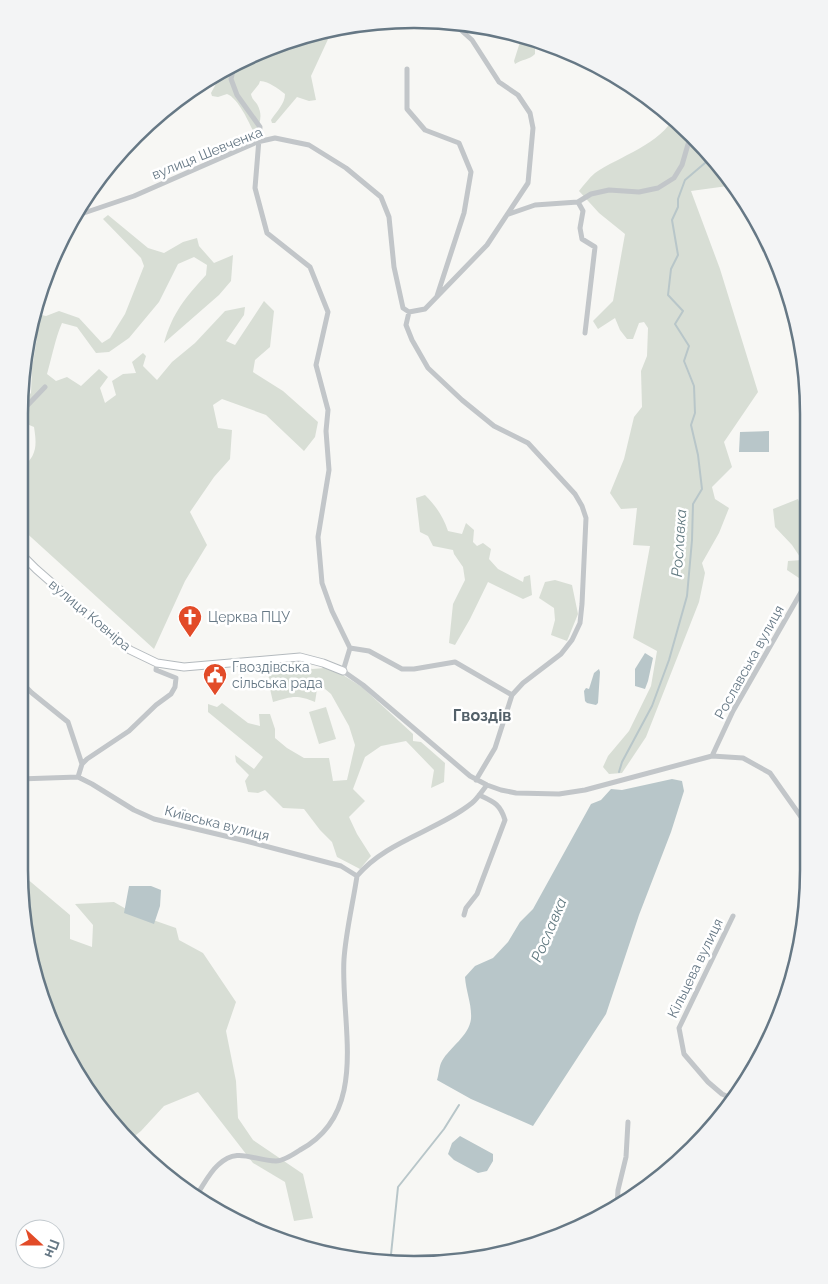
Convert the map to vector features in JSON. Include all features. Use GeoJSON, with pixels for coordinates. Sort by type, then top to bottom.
{"type":"FeatureCollection","features":[{"type":"Feature","properties":{"kind":"street"},"geometry":{"type":"LineString","coordinates":[[409,312],[425,308],[487,245],[528,183],[533,128],[530,113],[518,95],[500,82],[472,40],[462,31]]}},
{"type":"Feature","properties":{"kind":"street"},"geometry":{"type":"LineString","coordinates":[[407,69],[407,109],[425,130],[459,143],[470,172],[464,214],[436,298]]}},
{"type":"Feature","properties":{"kind":"street"},"geometry":{"type":"LineString","coordinates":[[232,73],[231,79],[237,94],[260,127],[257,142],[255,188],[267,233],[310,267],[328,312],[316,365],[328,410],[326,431],[328,470],[318,538],[322,583],[332,611],[350,648],[343,671],[363,685],[476,780],[487,785],[516,792],[559,794],[712,756],[743,758],[770,773],[800,816]]}},
{"type":"Feature","properties":{"kind":"street","name":"вулиця Шевченка"},"geometry":{"type":"LineString","coordinates":[[84,213],[134,196],[257,142],[275,138],[309,145],[346,168],[381,197],[389,217],[394,266],[403,308],[409,312],[406,325],[428,368],[462,400],[494,426],[528,443],[575,494],[586,518],[580,623],[572,640],[561,654],[523,683],[512,695],[495,748],[476,780]]}},
{"type":"Feature","properties":{"kind":"street"},"geometry":{"type":"LineString","coordinates":[[509,214],[535,205],[578,202],[591,194],[609,190],[639,192],[658,188],[674,178],[682,165],[689,143]]}},
{"type":"Feature","properties":{"kind":"street"},"geometry":{"type":"LineString","coordinates":[[578,202],[583,211],[580,228],[582,239],[595,248],[585,333]]}},
{"type":"Feature","properties":{"kind":"street"},"geometry":{"type":"LineString","coordinates":[[28,405],[45,387]]}},
{"type":"Feature","properties":{"kind":"street","name":"вулиця Ковніра"},"geometry":{"type":"LineString","coordinates":[[28,561],[130,650],[157,663],[184,666],[300,657],[343,671]]}},
{"type":"Feature","properties":{"kind":"street","name":"Рославська вулиця"},"geometry":{"type":"LineString","coordinates":[[712,756],[733,711],[800,594]]}},
{"type":"Feature","properties":{"kind":"street"},"geometry":{"type":"LineString","coordinates":[[350,648],[369,651],[402,668],[414,669],[455,662],[512,695]]}},
{"type":"Feature","properties":{"kind":"street"},"geometry":{"type":"LineString","coordinates":[[82,764],[129,731],[156,705],[171,694],[175,687],[176,678],[156,670],[157,663]]}},
{"type":"Feature","properties":{"kind":"street"},"geometry":{"type":"LineString","coordinates":[[28,689],[68,722],[82,764],[78,778]]}},
{"type":"Feature","properties":{"kind":"street","name":"Київська вулиця"},"geometry":{"type":"LineString","coordinates":[[28,779],[78,778],[92,784],[134,810],[154,819],[341,866],[357,876]]}},
{"type":"Feature","properties":{"kind":"street"},"geometry":{"type":"LineString","coordinates":[[199,1191],[220,1163],[231,1156],[240,1154],[277,1161],[308,1146],[333,1121],[338,1111],[347,1080],[344,960],[357,876],[388,850],[410,837],[441,823],[473,803],[487,785]]}},
{"type":"Feature","properties":{"kind":"street"},"geometry":{"type":"LineString","coordinates":[[464,915],[466,908],[477,894],[504,820],[502,809],[479,795]]}},
{"type":"Feature","properties":{"kind":"street","name":"Кільцева вулиця"},"geometry":{"type":"LineString","coordinates":[[727,1096],[708,1082],[684,1054],[679,1028],[733,916]]}},
{"type":"Feature","properties":{"kind":"street"},"geometry":{"type":"LineString","coordinates":[[618,1198],[618,1190],[626,1157],[628,1122]]}},
{"type":"Feature","properties":{"kind":"shaded area"},"geometry":{"type":"Polygon","coordinates":[[[329,37],[311,76],[316,100],[309,101],[297,97],[275,123],[272,123],[271,120],[282,105],[285,94],[270,84],[260,81],[251,94],[259,108],[260,121],[257,132],[254,133],[243,111],[231,96],[227,94],[218,97],[212,96],[211,93],[217,81],[243,67],[290,48],[329,37]]]}},
{"type":"Feature","properties":{"kind":"shaded area"},"geometry":{"type":"Polygon","coordinates":[[[520,43],[535,47],[535,54],[515,64],[514,61],[520,43]]]}},
{"type":"Feature","properties":{"kind":"shaded area"},"geometry":{"type":"Polygon","coordinates":[[[670,124],[705,159],[726,186],[691,191],[720,269],[758,392],[724,442],[732,467],[712,487],[715,499],[729,508],[719,533],[702,563],[705,573],[699,602],[646,737],[622,773],[609,774],[603,767],[608,756],[629,731],[651,686],[657,651],[633,638],[650,546],[633,545],[637,508],[621,509],[610,493],[624,459],[634,417],[642,407],[641,371],[647,356],[648,328],[644,322],[639,323],[633,339],[627,339],[620,330],[615,318],[598,329],[593,321],[613,301],[625,234],[599,213],[579,191],[595,173],[650,142],[670,124]]]}},
{"type":"Feature","properties":{"kind":"shaded area"},"geometry":{"type":"Polygon","coordinates":[[[108,215],[148,248],[164,253],[183,242],[197,238],[199,246],[214,263],[233,255],[231,281],[219,295],[164,343],[171,323],[180,306],[206,275],[207,265],[194,257],[178,264],[159,302],[129,338],[109,352],[96,353],[77,327],[62,323],[47,374],[56,381],[67,377],[81,386],[99,369],[108,377],[100,388],[105,403],[116,395],[112,381],[123,374],[136,373],[132,362],[143,353],[146,356],[143,366],[157,380],[172,362],[195,343],[225,311],[245,307],[244,315],[226,341],[235,345],[264,301],[274,311],[270,347],[255,360],[253,372],[283,391],[318,422],[315,437],[304,451],[266,415],[222,399],[213,405],[218,428],[232,430],[230,459],[214,477],[190,512],[207,545],[185,581],[154,649],[28,534],[28,462],[35,450],[35,440],[34,427],[28,424],[28,396],[31,393],[36,334],[41,315],[46,316],[59,311],[79,318],[102,343],[110,338],[125,314],[144,266],[141,258],[103,219],[108,215]]]}},
{"type":"Feature","properties":{"kind":"shaded area"},"geometry":{"type":"Polygon","coordinates":[[[425,495],[439,512],[448,531],[462,534],[466,523],[474,530],[473,542],[477,546],[483,543],[491,549],[489,559],[498,569],[523,582],[524,577],[530,575],[532,595],[523,599],[488,582],[455,645],[449,643],[453,604],[465,580],[463,567],[453,550],[433,546],[428,536],[420,532],[416,498],[425,495]]]}},
{"type":"Feature","properties":{"kind":"shaded area"},"geometry":{"type":"Polygon","coordinates":[[[798,499],[800,504],[800,557],[792,545],[775,527],[773,509],[798,499]]]}},
{"type":"Feature","properties":{"kind":"shaded area"},"geometry":{"type":"Polygon","coordinates":[[[800,560],[800,579],[787,570],[788,561],[800,560]]]}},
{"type":"Feature","properties":{"kind":"shaded area"},"geometry":{"type":"Polygon","coordinates":[[[555,580],[572,585],[578,614],[567,641],[551,635],[555,620],[554,608],[539,598],[545,582],[555,580]]]}},
{"type":"Feature","properties":{"kind":"shaded area"},"geometry":{"type":"Polygon","coordinates":[[[297,661],[312,669],[325,668],[343,675],[362,687],[413,734],[413,741],[421,742],[445,763],[444,782],[431,788],[434,770],[406,741],[381,746],[365,757],[353,789],[365,801],[349,817],[371,856],[360,869],[337,857],[332,842],[304,809],[283,808],[265,790],[258,793],[248,792],[245,781],[249,775],[236,762],[235,755],[254,769],[263,757],[208,712],[208,704],[217,707],[222,703],[248,723],[260,726],[259,714],[270,714],[275,729],[275,738],[304,758],[329,758],[333,781],[347,780],[355,745],[349,726],[331,694],[318,683],[315,702],[294,697],[273,702],[268,680],[272,666],[286,665],[297,661]]]}},
{"type":"Feature","properties":{"kind":"shaded area"},"geometry":{"type":"Polygon","coordinates":[[[326,707],[336,739],[319,744],[309,712],[326,707]]]}},
{"type":"Feature","properties":{"kind":"shaded area"},"geometry":{"type":"Polygon","coordinates":[[[28,880],[70,915],[70,939],[92,947],[93,925],[75,904],[114,902],[133,913],[176,928],[179,940],[203,953],[236,1002],[226,1031],[236,1081],[238,1118],[253,1140],[303,1174],[313,1218],[294,1221],[285,1182],[253,1163],[198,1092],[164,1106],[134,1136],[123,1125],[93,1085],[67,1041],[48,994],[41,970],[31,920],[28,880]]]}},
{"type":"Feature","properties":{"kind":"water"},"geometry":{"type":"Polygon","coordinates":[[[769,431],[769,452],[739,452],[740,432],[769,431]]]}},
{"type":"Feature","properties":{"kind":"water"},"geometry":{"type":"Polygon","coordinates":[[[645,653],[653,658],[645,689],[635,686],[635,669],[645,653]]]}},
{"type":"Feature","properties":{"kind":"water"},"geometry":{"type":"Polygon","coordinates":[[[599,669],[598,703],[596,705],[585,701],[584,691],[586,688],[589,689],[594,673],[599,669]]]}},
{"type":"Feature","properties":{"kind":"water"},"geometry":{"type":"Polygon","coordinates":[[[672,779],[682,781],[684,791],[671,832],[639,915],[606,1014],[533,1126],[471,1099],[437,1080],[442,1061],[470,1025],[471,1008],[465,977],[475,966],[493,958],[508,942],[520,922],[533,909],[591,804],[601,800],[611,789],[622,790],[672,779]]]}},
{"type":"Feature","properties":{"kind":"water"},"geometry":{"type":"Polygon","coordinates":[[[129,886],[151,886],[161,890],[160,906],[154,924],[124,913],[129,886]]]}},
{"type":"Feature","properties":{"kind":"water"},"geometry":{"type":"Polygon","coordinates":[[[460,1136],[493,1154],[493,1161],[487,1171],[478,1173],[454,1160],[448,1154],[452,1143],[460,1136]]]}},
{"type":"Feature","properties":{"kind":"waterway","name":"Рославка"},"geometry":{"type":"LineString","coordinates":[[619,772],[622,762],[652,706],[669,660],[687,596],[693,504],[702,489],[698,455],[691,425],[695,413],[694,386],[684,361],[689,346],[675,324],[683,311],[668,295],[671,269],[678,255],[672,220],[678,207],[678,199],[685,180],[707,161]]}},
{"type":"Feature","properties":{"kind":"waterway","name":"Рославка"},"geometry":{"type":"LineString","coordinates":[[391,1256],[398,1187],[444,1129],[459,1105]]}},
{"type":"Feature","properties":{"kind":"place","name":"Церква ПЦУ"},"geometry":{"type":"Point","coordinates":[190,638]}},
{"type":"Feature","properties":{"kind":"place","name":"Гвоздівська сільська рада"},"geometry":{"type":"Point","coordinates":[215,696]}},
{"type":"Feature","properties":{"kind":"district","name":"Гвоздів"},"geometry":{"type":"Point","coordinates":[482,715]}}]}
